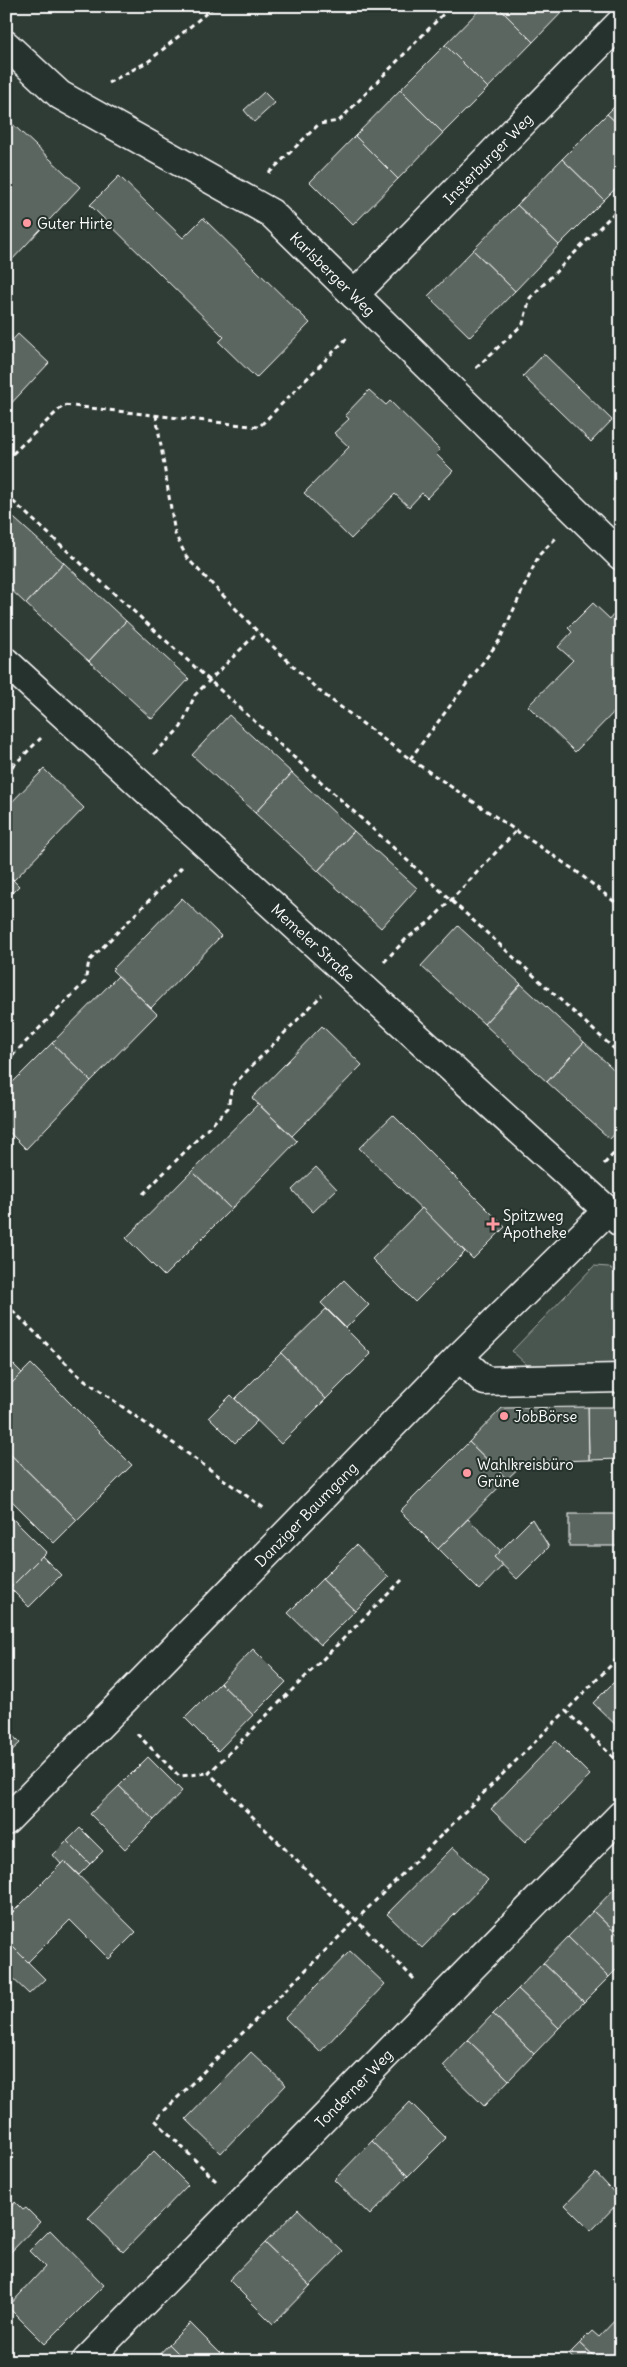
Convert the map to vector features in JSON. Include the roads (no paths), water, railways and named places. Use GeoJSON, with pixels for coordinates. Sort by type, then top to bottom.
{"type":"FeatureCollection","features":[{"type":"Feature","properties":{"kind":"street","name":"Insterburger Weg"},"geometry":{"type":"LineString","coordinates":[[363,304],[621,22]]}},
{"type":"Feature","properties":{"kind":"street","name":"Karlsberger Weg"},"geometry":{"type":"LineString","coordinates":[[6,45],[60,95],[87,112],[271,213],[621,556]]}},
{"type":"Feature","properties":{"kind":"street","name":"Memeler Straße"},"geometry":{"type":"LineString","coordinates":[[6,662],[614,1217]]}},
{"type":"Feature","properties":{"kind":"street","name":"Danziger Baumgang"},"geometry":{"type":"LineString","coordinates":[[6,1821],[459,1357],[614,1217]]}},
{"type":"Feature","properties":{"kind":"street"},"geometry":{"type":"LineString","coordinates":[[459,1357],[485,1381],[621,1378]]}},
{"type":"Feature","properties":{"kind":"street","name":"Tonderner Weg"},"geometry":{"type":"LineString","coordinates":[[86,2361],[621,1815]]}},
{"type":"Feature","properties":{"kind":"place","name":"Guter Hirte"},"geometry":{"type":"Point","coordinates":[27,223]}},
{"type":"Feature","properties":{"kind":"place","name":"Spitzweg Apotheke"},"geometry":{"type":"Point","coordinates":[493,1224]}},
{"type":"Feature","properties":{"kind":"place","name":"JobBörse"},"geometry":{"type":"Point","coordinates":[504,1416]}},
{"type":"Feature","properties":{"kind":"place","name":"Wahlkreisbüro Grüne"},"geometry":{"type":"Point","coordinates":[467,1473]}}]}
